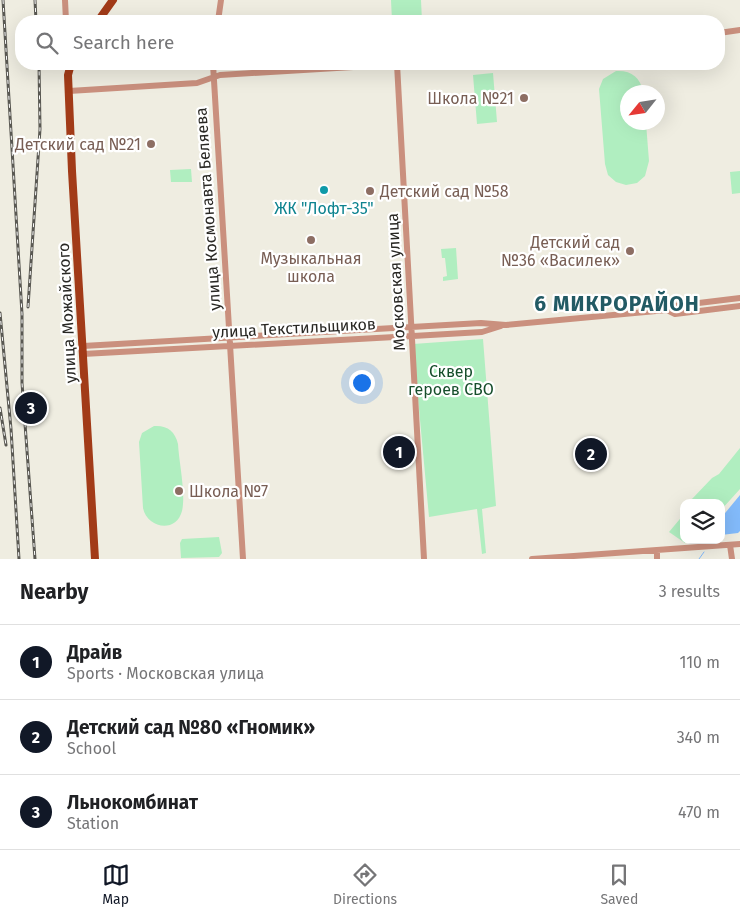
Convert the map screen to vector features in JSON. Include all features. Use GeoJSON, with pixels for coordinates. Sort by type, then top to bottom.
{"type":"FeatureCollection","features":[{"type":"Feature","properties":{"kind":"main road"},"geometry":{"type":"LineString","coordinates":[[102,15],[113,0]]}},
{"type":"Feature","properties":{"kind":"main road","name":"улица Можайского"},"geometry":{"type":"LineString","coordinates":[[70,70],[69,91],[95,559]]}},
{"type":"Feature","properties":{"kind":"street"},"geometry":{"type":"LineString","coordinates":[[65,0],[66,15]]}},
{"type":"Feature","properties":{"kind":"street"},"geometry":{"type":"LineString","coordinates":[[219,15],[221,0]]}},
{"type":"Feature","properties":{"kind":"street"},"geometry":{"type":"LineString","coordinates":[[725,32],[740,30]]}},
{"type":"Feature","properties":{"kind":"street","name":"улица Космонавта Беляева"},"geometry":{"type":"LineString","coordinates":[[214,70],[243,559]]}},
{"type":"Feature","properties":{"kind":"street"},"geometry":{"type":"LineString","coordinates":[[69,91],[207,82],[228,75],[305,70]]}},
{"type":"Feature","properties":{"kind":"street","name":"Московская улица"},"geometry":{"type":"LineString","coordinates":[[397,70],[424,559]]}},
{"type":"Feature","properties":{"kind":"street","name":"улица Текстильщиков"},"geometry":{"type":"LineString","coordinates":[[83,350],[230,337],[481,323],[506,325],[667,310],[674,306],[740,298]]}},
{"type":"Feature","properties":{"kind":"street","name":"улица Текстильщиков"},"geometry":{"type":"LineString","coordinates":[[667,310],[675,314],[740,306]]}},
{"type":"Feature","properties":{"kind":"street"},"geometry":{"type":"LineString","coordinates":[[481,323],[482,332]]}},
{"type":"Feature","properties":{"kind":"street","name":"улица Текстильщиков"},"geometry":{"type":"LineString","coordinates":[[83,350],[231,345],[482,332],[506,325]]}},
{"type":"Feature","properties":{"kind":"street"},"geometry":{"type":"LineString","coordinates":[[532,559],[740,544]]}},
{"type":"Feature","properties":{"kind":"street"},"geometry":{"type":"LineString","coordinates":[[730,545],[732,559]]}},
{"type":"Feature","properties":{"kind":"street"},"geometry":{"type":"LineString","coordinates":[[657,551],[657,559]]}},
{"type":"Feature","properties":{"kind":"green space"},"geometry":{"type":"Polygon","coordinates":[[[391,0],[421,0],[422,15],[392,15],[391,0]]]}},
{"type":"Feature","properties":{"kind":"green space"},"geometry":{"type":"Polygon","coordinates":[[[616,71],[621,71],[634,75],[642,85],[620,85],[620,130],[647,130],[649,161],[645,176],[637,183],[626,185],[616,182],[608,175],[605,164],[599,89],[603,79],[616,71]]]}},
{"type":"Feature","properties":{"kind":"green space"},"geometry":{"type":"Polygon","coordinates":[[[493,73],[497,122],[477,124],[473,75],[493,73]]]}},
{"type":"Feature","properties":{"kind":"green space"},"geometry":{"type":"Polygon","coordinates":[[[191,169],[192,182],[171,182],[170,170],[191,169]]]}},
{"type":"Feature","properties":{"kind":"green space"},"geometry":{"type":"Polygon","coordinates":[[[740,171],[740,193],[732,194],[730,172],[740,171]]]}},
{"type":"Feature","properties":{"kind":"green space"},"geometry":{"type":"Polygon","coordinates":[[[456,248],[458,279],[443,281],[443,277],[447,276],[445,258],[442,258],[441,249],[456,248]]]}},
{"type":"Feature","properties":{"kind":"green space","name":"Сквер героев СВО"},"geometry":{"type":"Polygon","coordinates":[[[483,339],[496,506],[482,509],[486,553],[482,554],[477,509],[429,517],[413,344],[483,339]]]}},
{"type":"Feature","properties":{"kind":"green space"},"geometry":{"type":"Polygon","coordinates":[[[154,426],[167,428],[175,436],[178,444],[183,487],[183,504],[179,518],[174,523],[162,526],[150,520],[143,508],[139,442],[142,433],[154,426]]]}},
{"type":"Feature","properties":{"kind":"green space"},"geometry":{"type":"Polygon","coordinates":[[[740,448],[740,489],[725,506],[725,499],[692,499],[712,478],[719,474],[740,448]]]}},
{"type":"Feature","properties":{"kind":"green space"},"geometry":{"type":"Polygon","coordinates":[[[680,519],[680,540],[669,532],[680,519]]]}},
{"type":"Feature","properties":{"kind":"green space"},"geometry":{"type":"Polygon","coordinates":[[[219,537],[222,553],[219,557],[181,558],[180,543],[182,539],[219,537]]]}},
{"type":"Feature","properties":{"kind":"water"},"geometry":{"type":"Polygon","coordinates":[[[740,495],[740,531],[738,533],[725,535],[725,513],[740,495]]]}},
{"type":"Feature","properties":{"kind":"waterway"},"geometry":{"type":"LineString","coordinates":[[699,559],[704,552]]}},
{"type":"Feature","properties":{"kind":"railway"},"geometry":{"type":"LineString","coordinates":[[3,0],[22,314],[22,383],[35,559]]}},
{"type":"Feature","properties":{"kind":"railway"},"geometry":{"type":"LineString","coordinates":[[35,0],[36,15]]}},
{"type":"Feature","properties":{"kind":"railway"},"geometry":{"type":"LineString","coordinates":[[28,307],[40,129],[39,70]]}},
{"type":"Feature","properties":{"kind":"railway"},"geometry":{"type":"LineString","coordinates":[[0,313],[11,429],[19,559]]}},
{"type":"Feature","properties":{"kind":"railway"},"geometry":{"type":"LineString","coordinates":[[0,408],[6,445]]}},
{"type":"Feature","properties":{"kind":"place","name":"Школа №21"},"geometry":{"type":"Point","coordinates":[524,98]}},
{"type":"Feature","properties":{"kind":"place","name":"Детский сад №21"},"geometry":{"type":"Point","coordinates":[151,144]}},
{"type":"Feature","properties":{"kind":"place","name":"ЖК \"Лофт-35\""},"geometry":{"type":"Point","coordinates":[324,190]}},
{"type":"Feature","properties":{"kind":"place","name":"Детский сад №58"},"geometry":{"type":"Point","coordinates":[370,191]}},
{"type":"Feature","properties":{"kind":"place","name":"Музыкальная школа"},"geometry":{"type":"Point","coordinates":[311,240]}},
{"type":"Feature","properties":{"kind":"place","name":"Детский сад №36 «Василек»"},"geometry":{"type":"Point","coordinates":[630,251]}},
{"type":"Feature","properties":{"kind":"place","name":"Льнокомбинат"},"geometry":{"type":"Point","coordinates":[31,408]}},
{"type":"Feature","properties":{"kind":"place","name":"Драйв"},"geometry":{"type":"Point","coordinates":[399,452]}},
{"type":"Feature","properties":{"kind":"place","name":"Детский сад №80 «Гномик»"},"geometry":{"type":"Point","coordinates":[591,454]}},
{"type":"Feature","properties":{"kind":"place","name":"Школа №7"},"geometry":{"type":"Point","coordinates":[179,491]}},
{"type":"Feature","properties":{"kind":"district","name":"6 МИКРОРАЙОН"},"geometry":{"type":"Point","coordinates":[617,304]}}]}
